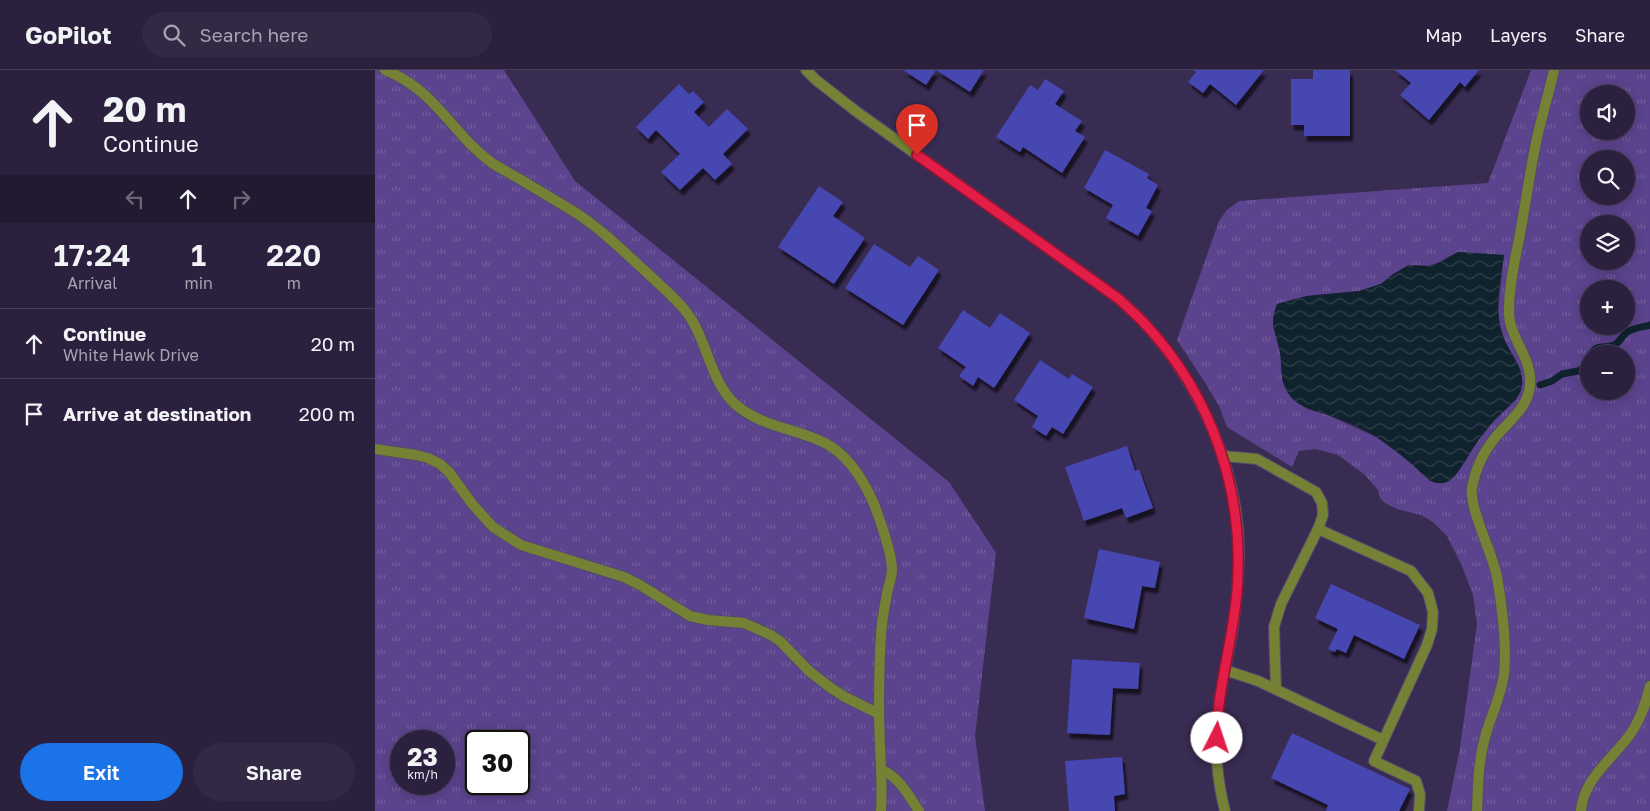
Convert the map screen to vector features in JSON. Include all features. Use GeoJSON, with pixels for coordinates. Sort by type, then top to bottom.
{"type":"FeatureCollection","features":[{"type":"Feature","properties":{"kind":"street"},"geometry":{"type":"LineString","coordinates":[[385,70],[408,80],[417,87],[436,105],[464,137],[493,163],[575,213],[630,257],[671,296],[691,319],[719,380],[734,402],[751,415],[772,426],[826,444],[839,452],[863,482],[873,503],[890,555],[892,570],[882,624],[879,714],[881,811]]}},
{"type":"Feature","properties":{"kind":"street"},"geometry":{"type":"LineString","coordinates":[[806,70],[851,108],[1119,299],[1144,322],[1184,375],[1209,422],[1223,456],[1234,502],[1239,550],[1233,629],[1219,704],[1217,738],[1225,811]]}},
{"type":"Feature","properties":{"kind":"street"},"geometry":{"type":"LineString","coordinates":[[1477,811],[1478,766],[1484,739],[1499,697],[1504,675],[1505,657],[1497,577],[1491,553],[1474,507],[1471,491],[1475,472],[1482,457],[1495,439],[1520,412],[1530,389],[1530,376],[1526,360],[1509,322],[1510,292],[1537,139],[1554,70]]}},
{"type":"Feature","properties":{"kind":"street"},"geometry":{"type":"LineString","coordinates":[[375,449],[416,455],[440,464],[449,472],[473,505],[493,528],[521,545],[624,577],[690,616],[708,620],[744,623],[755,627],[781,642],[809,671],[831,688],[879,714]]}},
{"type":"Feature","properties":{"kind":"street"},"geometry":{"type":"LineString","coordinates":[[1223,456],[1257,459],[1316,492],[1323,503],[1323,515],[1318,529],[1281,604],[1274,627],[1276,689]]}},
{"type":"Feature","properties":{"kind":"street"},"geometry":{"type":"LineString","coordinates":[[1318,529],[1411,571],[1428,593],[1433,612],[1432,629],[1427,645],[1374,761],[1416,781],[1420,794],[1419,811]]}},
{"type":"Feature","properties":{"kind":"street"},"geometry":{"type":"LineString","coordinates":[[1225,670],[1258,681],[1383,740]]}},
{"type":"Feature","properties":{"kind":"street"},"geometry":{"type":"LineString","coordinates":[[1581,811],[1586,791],[1598,772],[1632,732],[1638,722],[1644,711],[1650,686]]}},
{"type":"Feature","properties":{"kind":"street"},"geometry":{"type":"LineString","coordinates":[[881,770],[890,774],[919,811]]}},
{"type":"Feature","properties":{"kind":"green space"},"geometry":{"type":"Polygon","coordinates":[[[375,70],[504,70],[575,181],[949,482],[996,553],[975,736],[985,811],[375,811],[375,70]]]}},
{"type":"Feature","properties":{"kind":"green space"},"geometry":{"type":"Polygon","coordinates":[[[1531,70],[1650,70],[1650,811],[1447,811],[1460,748],[1477,624],[1473,595],[1462,566],[1447,536],[1433,522],[1421,515],[1397,509],[1385,503],[1380,498],[1378,490],[1365,475],[1338,455],[1315,449],[1299,451],[1292,467],[1227,427],[1219,406],[1177,340],[1219,221],[1227,210],[1239,201],[1488,183],[1531,70]],[[1458,252],[1438,263],[1428,266],[1408,265],[1381,284],[1359,291],[1307,296],[1277,304],[1273,326],[1288,392],[1295,401],[1307,409],[1330,416],[1376,437],[1405,458],[1430,481],[1457,473],[1483,434],[1516,400],[1519,367],[1505,341],[1500,326],[1498,310],[1504,255],[1458,252]]]}},
{"type":"Feature","properties":{"kind":"water"},"geometry":{"type":"Polygon","coordinates":[[[1458,252],[1504,255],[1498,309],[1499,320],[1505,341],[1518,364],[1522,383],[1517,398],[1488,427],[1452,479],[1447,482],[1438,483],[1429,480],[1401,455],[1373,435],[1361,428],[1301,405],[1290,396],[1282,378],[1280,352],[1273,317],[1277,304],[1307,296],[1359,291],[1381,284],[1393,274],[1409,265],[1428,266],[1438,263],[1458,252]]]}},
{"type":"Feature","properties":{"kind":"building"},"geometry":{"type":"Polygon","coordinates":[[[903,70],[936,70],[926,85],[903,70]]]}},
{"type":"Feature","properties":{"kind":"building"},"geometry":{"type":"Polygon","coordinates":[[[936,70],[984,70],[970,92],[936,70]]]}},
{"type":"Feature","properties":{"kind":"building"},"geometry":{"type":"Polygon","coordinates":[[[1193,70],[1264,70],[1236,105],[1210,84],[1203,93],[1188,82],[1196,72],[1193,70]]]}},
{"type":"Feature","properties":{"kind":"building"},"geometry":{"type":"Polygon","coordinates":[[[1313,70],[1350,70],[1350,136],[1304,136],[1304,125],[1291,125],[1291,79],[1313,79],[1313,70]]]}},
{"type":"Feature","properties":{"kind":"building"},"geometry":{"type":"Polygon","coordinates":[[[1395,70],[1479,70],[1465,87],[1460,82],[1429,120],[1400,95],[1411,83],[1395,70]]]}},
{"type":"Feature","properties":{"kind":"building"},"geometry":{"type":"Polygon","coordinates":[[[1045,79],[1064,91],[1055,104],[1082,121],[1075,131],[1085,137],[1062,173],[1023,147],[1020,152],[996,137],[1030,85],[1038,90],[1045,79]]]}},
{"type":"Feature","properties":{"kind":"building"},"geometry":{"type":"Polygon","coordinates":[[[679,84],[689,94],[693,91],[704,102],[694,112],[709,127],[727,109],[748,129],[723,154],[732,164],[715,180],[703,168],[680,190],[661,172],[680,154],[656,130],[648,139],[636,127],[679,84]]]}},
{"type":"Feature","properties":{"kind":"building"},"geometry":{"type":"Polygon","coordinates":[[[1105,150],[1149,174],[1147,178],[1158,185],[1146,208],[1152,211],[1138,236],[1106,218],[1113,205],[1084,188],[1105,150]]]}},
{"type":"Feature","properties":{"kind":"building"},"geometry":{"type":"Polygon","coordinates":[[[819,186],[843,202],[833,216],[865,238],[834,284],[778,247],[819,186]]]}},
{"type":"Feature","properties":{"kind":"building"},"geometry":{"type":"Polygon","coordinates":[[[874,244],[910,267],[918,256],[939,270],[903,325],[845,288],[874,244]]]}},
{"type":"Feature","properties":{"kind":"building"},"geometry":{"type":"Polygon","coordinates":[[[963,310],[990,328],[1000,313],[1030,333],[994,388],[978,377],[973,386],[959,376],[966,367],[938,348],[963,310]]]}},
{"type":"Feature","properties":{"kind":"building"},"geometry":{"type":"Polygon","coordinates":[[[1040,360],[1069,379],[1072,374],[1093,387],[1063,434],[1052,427],[1046,436],[1032,427],[1038,416],[1014,400],[1040,360]]]}},
{"type":"Feature","properties":{"kind":"building"},"geometry":{"type":"Polygon","coordinates":[[[1127,446],[1135,471],[1139,469],[1153,508],[1126,518],[1122,508],[1084,521],[1065,467],[1127,446]]]}},
{"type":"Feature","properties":{"kind":"building"},"geometry":{"type":"Polygon","coordinates":[[[1099,549],[1160,562],[1155,588],[1142,586],[1134,629],[1084,618],[1099,549]]]}},
{"type":"Feature","properties":{"kind":"building"},"geometry":{"type":"Polygon","coordinates":[[[1331,584],[1420,625],[1404,659],[1354,635],[1346,653],[1337,649],[1335,652],[1328,649],[1338,629],[1315,618],[1331,584]]]}},
{"type":"Feature","properties":{"kind":"building"},"geometry":{"type":"Polygon","coordinates":[[[1072,659],[1140,663],[1138,689],[1113,688],[1110,735],[1067,733],[1072,659]]]}},
{"type":"Feature","properties":{"kind":"building"},"geometry":{"type":"Polygon","coordinates":[[[1292,733],[1410,789],[1399,811],[1326,811],[1328,805],[1271,778],[1292,733]]]}},
{"type":"Feature","properties":{"kind":"building"},"geometry":{"type":"Polygon","coordinates":[[[1122,757],[1125,794],[1114,796],[1115,811],[1069,811],[1065,761],[1122,757]]]}},
{"type":"Feature","properties":{"kind":"waterway"},"geometry":{"type":"LineString","coordinates":[[1614,345],[1629,331],[1650,325]]}},
{"type":"Feature","properties":{"kind":"waterway"},"geometry":{"type":"LineString","coordinates":[[1540,385],[1552,381],[1562,374],[1580,370]]}},
{"type":"Feature","properties":{"kind":"route"},"geometry":{"type":"LineString","coordinates":[[917,155],[1119,299],[1144,322],[1167,351],[1184,375],[1200,404],[1223,456],[1234,502],[1239,550],[1233,629],[1219,704],[1217,738]]}}]}
